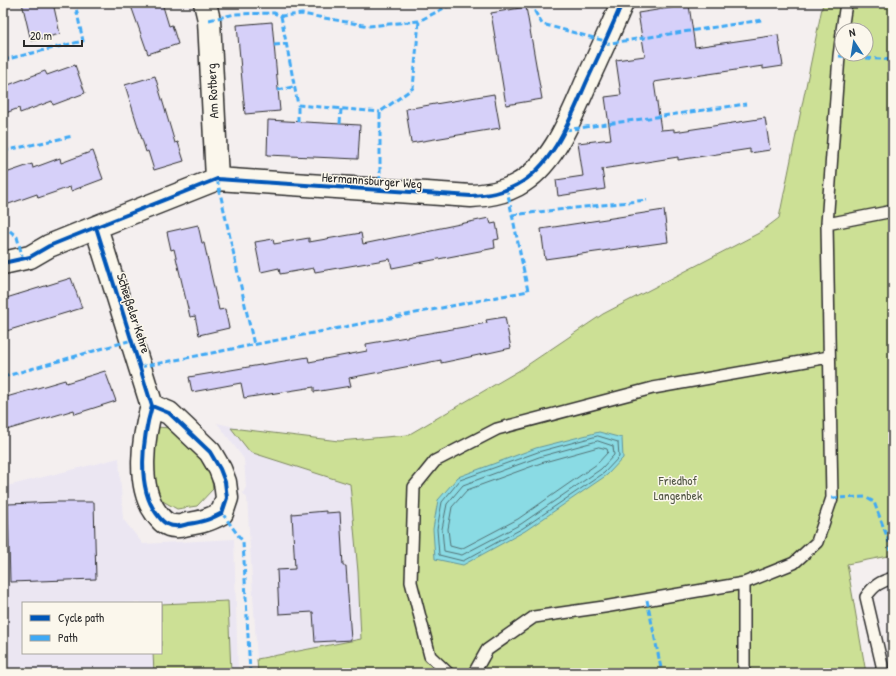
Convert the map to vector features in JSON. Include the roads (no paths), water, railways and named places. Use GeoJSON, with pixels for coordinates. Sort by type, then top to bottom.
{"type":"FeatureCollection","features":[{"type":"Feature","properties":{"kind":"street","name":"Am Rotberg"},"geometry":{"type":"LineString","coordinates":[[205,3],[209,20],[216,179]]}},
{"type":"Feature","properties":{"kind":"street","name":"Hermannsburger Weg"},"geometry":{"type":"LineString","coordinates":[[3,263],[30,257],[49,246],[216,179],[471,196],[492,194],[507,190],[519,184],[539,167],[565,130],[622,3]]}},
{"type":"Feature","properties":{"kind":"street","name":"Scheeßeler Kehre"},"geometry":{"type":"LineString","coordinates":[[96,227],[152,406]]}},
{"type":"Feature","properties":{"kind":"street"},"geometry":{"type":"LineString","coordinates":[[152,406],[169,412],[210,452],[220,469],[225,482],[227,498],[222,513],[209,521],[175,526],[162,522],[151,507],[145,493],[142,478],[147,424],[152,406]]}},
{"type":"Feature","properties":{"kind":"lane"},"geometry":{"type":"LineString","coordinates":[[843,22],[846,3]]}},
{"type":"Feature","properties":{"kind":"lane"},"geometry":{"type":"LineString","coordinates":[[474,673],[487,650],[534,617],[604,607],[744,583],[794,563],[817,542],[832,498],[827,224],[839,62]]}},
{"type":"Feature","properties":{"kind":"lane"},"geometry":{"type":"LineString","coordinates":[[827,224],[893,211]]}},
{"type":"Feature","properties":{"kind":"lane"},"geometry":{"type":"LineString","coordinates":[[448,673],[430,656],[411,582],[414,487],[435,461],[497,429],[504,427],[653,388],[829,357]]}},
{"type":"Feature","properties":{"kind":"lane"},"geometry":{"type":"LineString","coordinates":[[882,673],[882,665],[866,597],[872,587],[880,582],[893,578]]}},
{"type":"Feature","properties":{"kind":"lane"},"geometry":{"type":"LineString","coordinates":[[744,583],[744,673]]}},
{"type":"Feature","properties":{"kind":"water"},"geometry":{"type":"Polygon","coordinates":[[[599,432],[622,438],[623,458],[607,475],[525,531],[463,565],[435,559],[433,529],[438,500],[458,477],[536,448],[599,432]]]}},
{"type":"Feature","properties":{"kind":"park label","name":"Friedhof Langenbek"},"geometry":{"type":"Point","coordinates":[678,488]}}]}
